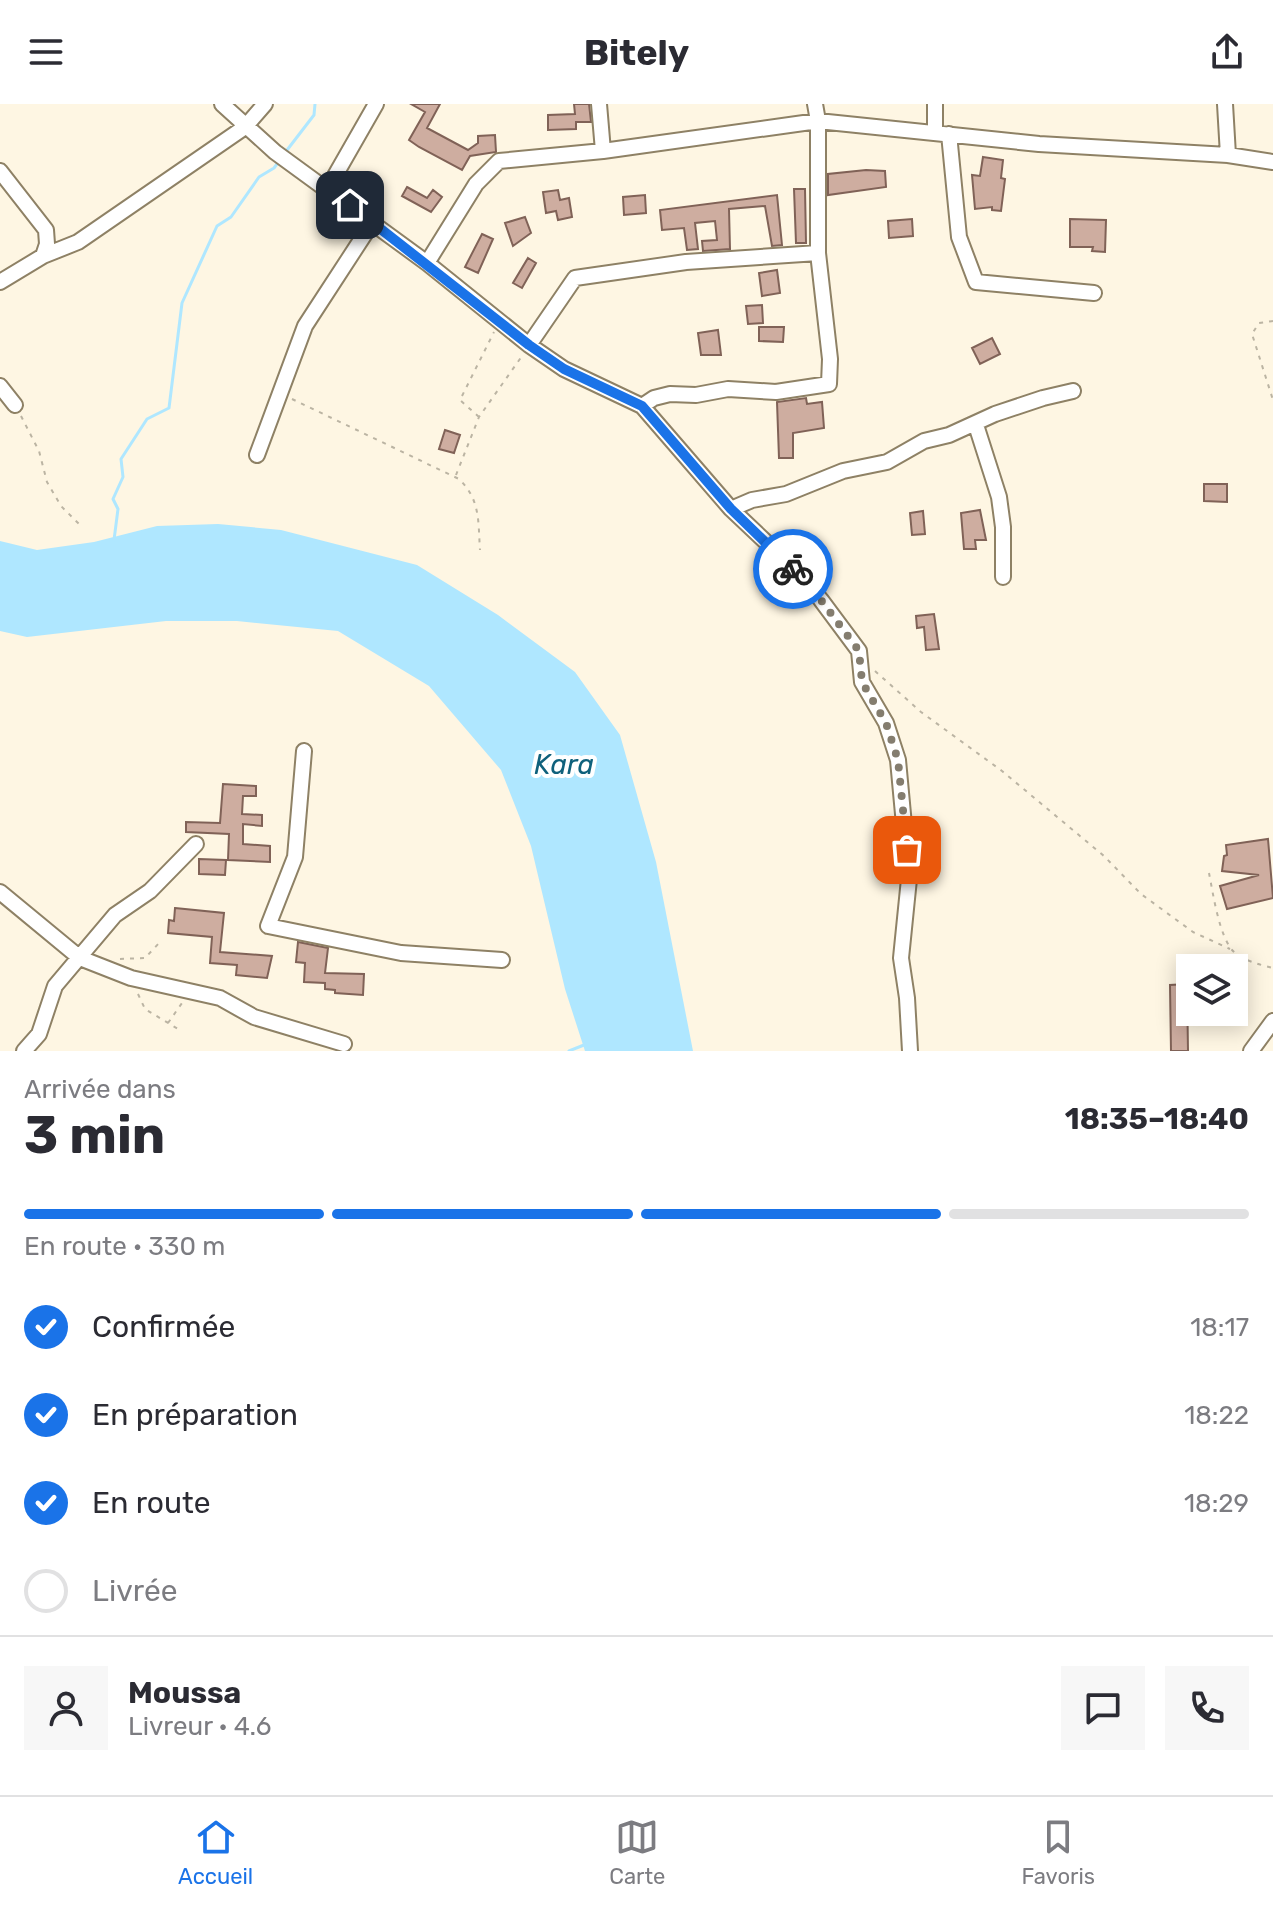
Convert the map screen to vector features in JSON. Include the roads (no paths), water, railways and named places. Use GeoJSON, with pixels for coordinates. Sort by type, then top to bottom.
{"type":"FeatureCollection","features":[{"type":"Feature","properties":{"kind":"street"},"geometry":{"type":"LineString","coordinates":[[222,104],[275,152],[427,263],[529,345],[564,369],[642,406],[731,509],[803,577],[859,651],[862,682],[886,723],[898,760],[909,879],[901,958],[910,1051]]}},
{"type":"Feature","properties":{"kind":"street"},"geometry":{"type":"LineString","coordinates":[[0,282],[43,256],[78,242],[245,127],[265,104]]}},
{"type":"Feature","properties":{"kind":"street"},"geometry":{"type":"LineString","coordinates":[[328,188],[376,104]]}},
{"type":"Feature","properties":{"kind":"street"},"geometry":{"type":"LineString","coordinates":[[599,104],[603,151]]}},
{"type":"Feature","properties":{"kind":"street"},"geometry":{"type":"LineString","coordinates":[[642,406],[654,398],[670,394],[696,395],[728,389],[776,392],[829,384],[830,359],[818,253],[818,121],[815,104]]}},
{"type":"Feature","properties":{"kind":"street"},"geometry":{"type":"LineString","coordinates":[[935,104],[959,237],[976,282],[1094,293]]}},
{"type":"Feature","properties":{"kind":"street"},"geometry":{"type":"LineString","coordinates":[[1225,104],[1228,155]]}},
{"type":"Feature","properties":{"kind":"street"},"geometry":{"type":"LineString","coordinates":[[427,263],[476,184],[499,161],[603,151],[818,121],[1099,149],[1228,155],[1273,162]]}},
{"type":"Feature","properties":{"kind":"street"},"geometry":{"type":"LineString","coordinates":[[0,171],[46,230],[47,244],[43,256]]}},
{"type":"Feature","properties":{"kind":"street"},"geometry":{"type":"LineString","coordinates":[[257,455],[305,326],[372,223]]}},
{"type":"Feature","properties":{"kind":"street"},"geometry":{"type":"LineString","coordinates":[[529,345],[575,278],[686,262],[818,253]]}},
{"type":"Feature","properties":{"kind":"street"},"geometry":{"type":"LineString","coordinates":[[0,386],[15,405]]}},
{"type":"Feature","properties":{"kind":"street"},"geometry":{"type":"LineString","coordinates":[[731,509],[752,500],[786,494],[843,471],[887,462],[924,441],[976,425],[995,414],[1073,391]]}},
{"type":"Feature","properties":{"kind":"street"},"geometry":{"type":"LineString","coordinates":[[976,425],[999,497],[1003,527],[1003,577]]}},
{"type":"Feature","properties":{"kind":"street"},"geometry":{"type":"LineString","coordinates":[[304,751],[295,857],[268,926],[401,953],[502,960]]}},
{"type":"Feature","properties":{"kind":"street"},"geometry":{"type":"LineString","coordinates":[[24,1051],[39,1034],[55,986],[85,959],[115,915],[150,891],[196,844]]}},
{"type":"Feature","properties":{"kind":"street"},"geometry":{"type":"LineString","coordinates":[[0,892],[85,959],[131,978],[220,998],[254,1017],[344,1044]]}},
{"type":"Feature","properties":{"kind":"street"},"geometry":{"type":"LineString","coordinates":[[1251,1051],[1273,1021]]}},
{"type":"Feature","properties":{"kind":"water","name":"Kara"},"geometry":{"type":"Polygon","coordinates":[[[218,524],[281,530],[417,565],[498,615],[575,672],[620,735],[656,862],[693,1051],[585,1051],[565,989],[531,846],[501,770],[429,686],[338,631],[237,621],[166,621],[27,637],[0,631],[0,541],[37,550],[94,542],[157,526],[218,524]]]}},
{"type":"Feature","properties":{"kind":"waterway"},"geometry":{"type":"LineString","coordinates":[[284,154],[314,115],[315,104]]}},
{"type":"Feature","properties":{"kind":"waterway"},"geometry":{"type":"LineString","coordinates":[[114,540],[118,509],[113,499],[123,477],[121,459],[147,419],[169,408],[182,303],[217,226],[231,217],[259,177],[274,168],[280,160]]}},
{"type":"Feature","properties":{"kind":"waterway"},"geometry":{"type":"LineString","coordinates":[[569,1051],[584,1045]]}}]}
